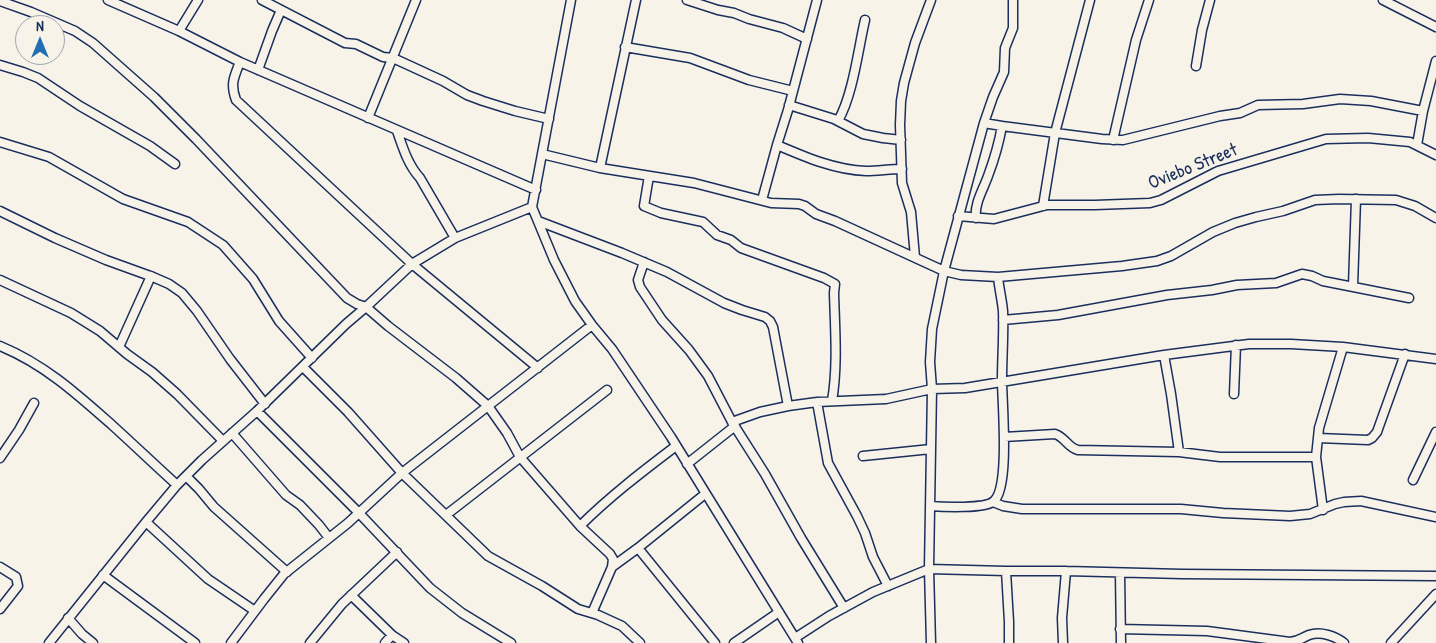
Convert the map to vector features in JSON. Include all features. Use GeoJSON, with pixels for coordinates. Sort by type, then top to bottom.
{"type":"FeatureCollection","features":[{"type":"Feature","properties":{"kind":"street"},"geometry":{"type":"LineString","coordinates":[[108,0],[179,31],[258,70],[536,190]]}},
{"type":"Feature","properties":{"kind":"street"},"geometry":{"type":"LineString","coordinates":[[179,31],[198,0]]}},
{"type":"Feature","properties":{"kind":"street"},"geometry":{"type":"LineString","coordinates":[[262,0],[345,43],[356,44],[383,57],[393,58],[443,81],[467,95],[515,111],[549,119]]}},
{"type":"Feature","properties":{"kind":"street"},"geometry":{"type":"LineString","coordinates":[[368,118],[416,0]]}},
{"type":"Feature","properties":{"kind":"street"},"geometry":{"type":"LineString","coordinates":[[571,0],[532,207],[554,260],[575,300],[612,349],[671,437],[797,640],[844,608],[873,592],[929,569],[1436,576]]}},
{"type":"Feature","properties":{"kind":"street"},"geometry":{"type":"LineString","coordinates":[[600,168],[636,0]]}},
{"type":"Feature","properties":{"kind":"street"},"geometry":{"type":"LineString","coordinates":[[688,0],[783,28],[807,39]]}},
{"type":"Feature","properties":{"kind":"street"},"geometry":{"type":"LineString","coordinates":[[762,200],[817,0]]}},
{"type":"Feature","properties":{"kind":"street"},"geometry":{"type":"LineString","coordinates":[[915,257],[911,212],[902,183],[901,101],[915,44],[931,0]]}},
{"type":"Feature","properties":{"kind":"street"},"geometry":{"type":"LineString","coordinates":[[931,643],[929,569],[932,390],[930,362],[932,329],[944,271],[984,123],[996,88],[1004,72],[1005,48],[1013,28],[1013,0]]}},
{"type":"Feature","properties":{"kind":"street"},"geometry":{"type":"LineString","coordinates":[[1042,206],[1056,132],[1090,0]]}},
{"type":"Feature","properties":{"kind":"street"},"geometry":{"type":"LineString","coordinates":[[1113,140],[1136,40],[1149,0]]}},
{"type":"Feature","properties":{"kind":"street"},"geometry":{"type":"LineString","coordinates":[[1196,66],[1202,30],[1210,0]]}},
{"type":"Feature","properties":{"kind":"street"},"geometry":{"type":"LineString","coordinates":[[1383,0],[1436,27]]}},
{"type":"Feature","properties":{"kind":"street"},"geometry":{"type":"LineString","coordinates":[[0,1],[75,31],[93,43],[154,97],[196,139],[347,298],[366,307],[388,326],[424,352],[488,406],[507,433],[520,457],[580,526],[610,554],[612,567],[592,613]]}},
{"type":"Feature","properties":{"kind":"street"},"geometry":{"type":"LineString","coordinates":[[258,70],[281,10]]}},
{"type":"Feature","properties":{"kind":"street"},"geometry":{"type":"LineString","coordinates":[[838,121],[844,111],[865,20]]}},
{"type":"Feature","properties":{"kind":"street"},"geometry":{"type":"LineString","coordinates":[[625,47],[690,58],[749,80],[793,91]]}},
{"type":"Feature","properties":{"kind":"street"},"geometry":{"type":"LineString","coordinates":[[1417,145],[1423,110],[1436,61]]}},
{"type":"Feature","properties":{"kind":"street"},"geometry":{"type":"LineString","coordinates":[[240,62],[233,79],[232,90],[236,100],[412,264],[538,368]]}},
{"type":"Feature","properties":{"kind":"street"},"geometry":{"type":"LineString","coordinates":[[0,64],[38,78],[80,106],[150,146],[176,164]]}},
{"type":"Feature","properties":{"kind":"street"},"geometry":{"type":"LineString","coordinates":[[984,123],[1123,140],[1220,116],[1240,113],[1258,105],[1371,100],[1423,110]]}},
{"type":"Feature","properties":{"kind":"street"},"geometry":{"type":"LineString","coordinates":[[789,105],[838,121],[863,134],[901,140]]}},
{"type":"Feature","properties":{"kind":"street"},"geometry":{"type":"LineString","coordinates":[[976,218],[976,206],[990,169],[1002,126]]}},
{"type":"Feature","properties":{"kind":"street"},"geometry":{"type":"LineString","coordinates":[[397,131],[414,170],[455,238]]}},
{"type":"Feature","properties":{"kind":"street","name":"Oviebo Street"},"geometry":{"type":"LineString","coordinates":[[958,216],[994,219],[1042,206],[1150,203],[1160,200],[1218,171],[1326,139],[1368,138],[1410,142],[1436,155]]}},
{"type":"Feature","properties":{"kind":"street"},"geometry":{"type":"LineString","coordinates":[[0,142],[48,157],[123,199],[188,222],[223,245],[253,279],[279,321],[312,358]]}},
{"type":"Feature","properties":{"kind":"street"},"geometry":{"type":"LineString","coordinates":[[777,145],[824,164],[842,168],[865,171],[902,169]]}},
{"type":"Feature","properties":{"kind":"street"},"geometry":{"type":"LineString","coordinates":[[542,154],[600,168],[694,183],[771,202],[799,204],[816,214],[944,271],[998,277],[1157,261],[1171,256],[1213,232],[1235,223],[1283,211],[1315,200],[1356,198],[1396,200],[1406,202],[1436,218]]}},
{"type":"Feature","properties":{"kind":"street"},"geometry":{"type":"LineString","coordinates":[[649,176],[644,206],[661,213],[704,222],[717,235],[731,240],[741,248],[824,278],[834,284],[836,364],[832,401]]}},
{"type":"Feature","properties":{"kind":"street"},"geometry":{"type":"LineString","coordinates":[[1353,286],[1356,198]]}},
{"type":"Feature","properties":{"kind":"street"},"geometry":{"type":"LineString","coordinates":[[49,643],[177,485],[265,404],[346,324],[412,264],[455,238],[532,207]]}},
{"type":"Feature","properties":{"kind":"street"},"geometry":{"type":"LineString","coordinates":[[0,210],[64,242],[169,284],[182,294],[197,311],[230,359],[265,404]]}},
{"type":"Feature","properties":{"kind":"street"},"geometry":{"type":"LineString","coordinates":[[538,221],[644,262],[667,272],[724,303],[765,317],[773,327],[788,406]]}},
{"type":"Feature","properties":{"kind":"street"},"geometry":{"type":"LineString","coordinates":[[644,262],[638,280],[640,287],[662,320],[689,350],[708,376],[733,424],[765,474],[844,608]]}},
{"type":"Feature","properties":{"kind":"street"},"geometry":{"type":"LineString","coordinates":[[1003,320],[1058,315],[1167,295],[1237,285],[1276,282],[1302,274],[1323,281],[1409,298]]}},
{"type":"Feature","properties":{"kind":"street"},"geometry":{"type":"LineString","coordinates":[[118,347],[151,276]]}},
{"type":"Feature","properties":{"kind":"street"},"geometry":{"type":"LineString","coordinates":[[993,502],[999,494],[1002,482],[1004,436],[1002,381],[1003,320],[998,277]]}},
{"type":"Feature","properties":{"kind":"street"},"geometry":{"type":"LineString","coordinates":[[0,280],[71,313],[100,331],[178,394],[223,441]]}},
{"type":"Feature","properties":{"kind":"street"},"geometry":{"type":"LineString","coordinates":[[232,643],[255,610],[287,572],[348,523],[402,473],[592,325]]}},
{"type":"Feature","properties":{"kind":"street"},"geometry":{"type":"LineString","coordinates":[[687,464],[733,424],[760,412],[788,406],[817,402],[886,399],[932,390],[965,388],[1236,345],[1291,344],[1405,354],[1436,359]]}},
{"type":"Feature","properties":{"kind":"street"},"geometry":{"type":"LineString","coordinates":[[1234,394],[1236,345]]}},
{"type":"Feature","properties":{"kind":"street"},"geometry":{"type":"LineString","coordinates":[[0,346],[20,354],[50,372],[177,485]]}},
{"type":"Feature","properties":{"kind":"street"},"geometry":{"type":"LineString","coordinates":[[1323,510],[1316,457],[1318,438],[1321,421],[1343,348]]}},
{"type":"Feature","properties":{"kind":"street"},"geometry":{"type":"LineString","coordinates":[[1318,438],[1368,440],[1372,438],[1377,432],[1405,354]]}},
{"type":"Feature","properties":{"kind":"street"},"geometry":{"type":"LineString","coordinates":[[1164,355],[1179,452]]}},
{"type":"Feature","properties":{"kind":"street"},"geometry":{"type":"LineString","coordinates":[[302,367],[348,412],[402,473],[488,556],[542,586],[578,609],[622,626],[640,643]]}},
{"type":"Feature","properties":{"kind":"street"},"geometry":{"type":"LineString","coordinates":[[446,515],[607,390]]}},
{"type":"Feature","properties":{"kind":"street"},"geometry":{"type":"LineString","coordinates":[[817,402],[828,463],[858,516],[873,557],[888,586]]}},
{"type":"Feature","properties":{"kind":"street"},"geometry":{"type":"LineString","coordinates":[[0,458],[34,403]]}},
{"type":"Feature","properties":{"kind":"street"},"geometry":{"type":"LineString","coordinates":[[257,411],[436,593],[462,613],[511,643]]}},
{"type":"Feature","properties":{"kind":"street"},"geometry":{"type":"LineString","coordinates":[[1412,480],[1436,432]]}},
{"type":"Feature","properties":{"kind":"street"},"geometry":{"type":"LineString","coordinates":[[232,433],[286,495],[306,512],[329,538]]}},
{"type":"Feature","properties":{"kind":"street"},"geometry":{"type":"LineString","coordinates":[[1004,436],[1055,434],[1062,437],[1074,449],[1078,450],[1179,452],[1220,457],[1316,457]]}},
{"type":"Feature","properties":{"kind":"street"},"geometry":{"type":"LineString","coordinates":[[580,526],[614,495],[676,446]]}},
{"type":"Feature","properties":{"kind":"street"},"geometry":{"type":"LineString","coordinates":[[863,456],[931,449]]}},
{"type":"Feature","properties":{"kind":"street"},"geometry":{"type":"LineString","coordinates":[[186,476],[214,507],[287,572]]}},
{"type":"Feature","properties":{"kind":"street"},"geometry":{"type":"LineString","coordinates":[[612,567],[705,494]]}},
{"type":"Feature","properties":{"kind":"street"},"geometry":{"type":"LineString","coordinates":[[930,506],[961,507],[993,502],[1009,507],[1022,508],[1181,509],[1290,516],[1310,514],[1344,502],[1361,501],[1436,517]]}},
{"type":"Feature","properties":{"kind":"street"},"geometry":{"type":"LineString","coordinates":[[146,522],[208,579],[255,610]]}},
{"type":"Feature","properties":{"kind":"street"},"geometry":{"type":"LineString","coordinates":[[638,548],[715,643]]}},
{"type":"Feature","properties":{"kind":"street"},"geometry":{"type":"LineString","coordinates":[[310,643],[342,604],[397,552]]}},
{"type":"Feature","properties":{"kind":"street"},"geometry":{"type":"LineString","coordinates":[[0,567],[16,577],[18,586],[0,609]]}},
{"type":"Feature","properties":{"kind":"street"},"geometry":{"type":"LineString","coordinates":[[1006,571],[1009,643]]}},
{"type":"Feature","properties":{"kind":"street"},"geometry":{"type":"LineString","coordinates":[[1063,643],[1062,618],[1066,571]]}},
{"type":"Feature","properties":{"kind":"street"},"geometry":{"type":"LineString","coordinates":[[1120,573],[1121,643]]}},
{"type":"Feature","properties":{"kind":"street"},"geometry":{"type":"LineString","coordinates":[[103,575],[195,643]]}},
{"type":"Feature","properties":{"kind":"street"},"geometry":{"type":"LineString","coordinates":[[1391,643],[1436,594]]}},
{"type":"Feature","properties":{"kind":"street"},"geometry":{"type":"LineString","coordinates":[[351,595],[392,635],[404,643]]}},
{"type":"Feature","properties":{"kind":"street"},"geometry":{"type":"LineString","coordinates":[[734,643],[779,612]]}},
{"type":"Feature","properties":{"kind":"street"},"geometry":{"type":"LineString","coordinates":[[68,618],[82,634],[94,643]]}},
{"type":"Feature","properties":{"kind":"street"},"geometry":{"type":"LineString","coordinates":[[1120,629],[1207,630],[1290,642],[1316,634],[1333,636],[1344,643]]}},
{"type":"Feature","properties":{"kind":"street"},"geometry":{"type":"LineString","coordinates":[[385,643],[392,635]]}}]}
